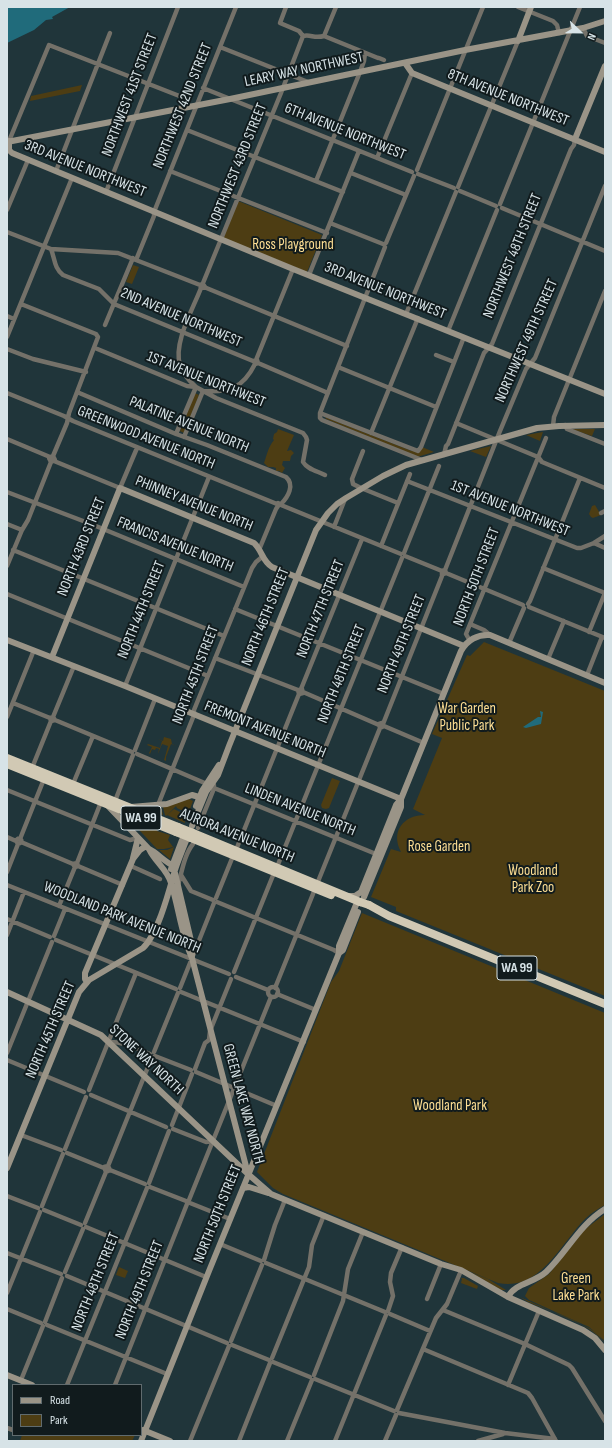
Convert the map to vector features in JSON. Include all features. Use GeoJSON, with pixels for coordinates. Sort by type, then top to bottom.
{"type":"FeatureCollection","features":[{"type":"Feature","properties":{"kind":"highway","name":"AURORA AVENUE NORTH"},"geometry":{"type":"LineString","coordinates":[[7,758],[131,807],[177,830]]}},
{"type":"Feature","properties":{"kind":"highway","name":"AURORA AVENUE NORTH"},"geometry":{"type":"LineString","coordinates":[[7,764],[104,803],[192,835],[605,1004]]}},
{"type":"Feature","properties":{"kind":"highway","name":"AURORA AVENUE NORTH"},"geometry":{"type":"LineString","coordinates":[[316,886],[346,896],[359,904]]}},
{"type":"Feature","properties":{"kind":"main road"},"geometry":{"type":"LineString","coordinates":[[518,41],[530,9]]}},
{"type":"Feature","properties":{"kind":"main road","name":"LEARY WAY NORTHWEST"},"geometry":{"type":"LineString","coordinates":[[8,142],[230,99],[464,50],[559,33],[583,28],[605,20]]}},
{"type":"Feature","properties":{"kind":"main road"},"geometry":{"type":"LineString","coordinates":[[405,63],[412,73]]}},
{"type":"Feature","properties":{"kind":"main road","name":"NORTHWEST 48TH STREET"},"geometry":{"type":"LineString","coordinates":[[575,139],[605,66]]}},
{"type":"Feature","properties":{"kind":"main road","name":"8TH AVENUE NORTHWEST"},"geometry":{"type":"LineString","coordinates":[[412,73],[605,152]]}},
{"type":"Feature","properties":{"kind":"main road","name":"3RD AVENUE NORTHWEST"},"geometry":{"type":"LineString","coordinates":[[8,142],[9,150],[12,153],[28,160],[293,269],[605,394]]}},
{"type":"Feature","properties":{"kind":"main road","name":"NORTH 46TH STREET"},"geometry":{"type":"LineString","coordinates":[[149,941],[163,909],[174,867],[192,835],[200,800],[211,785],[216,770],[229,746],[296,577],[316,530],[321,522],[337,504],[361,488],[393,471],[422,460],[532,429],[564,425],[605,424]]}},
{"type":"Feature","properties":{"kind":"main road","name":"PHINNEY AVENUE NORTH"},"geometry":{"type":"LineString","coordinates":[[120,488],[251,541],[256,545],[262,557],[270,566],[464,646]]}},
{"type":"Feature","properties":{"kind":"main road","name":"NORTH 43RD STREET"},"geometry":{"type":"LineString","coordinates":[[52,657],[120,488]]}},
{"type":"Feature","properties":{"kind":"main road"},"geometry":{"type":"LineString","coordinates":[[464,646],[480,636],[490,635],[605,682]]}},
{"type":"Feature","properties":{"kind":"main road","name":"FREMONT AVENUE NORTH"},"geometry":{"type":"LineString","coordinates":[[7,640],[125,686],[401,799]]}},
{"type":"Feature","properties":{"kind":"main road","name":"NORTH 50TH STREET"},"geometry":{"type":"LineString","coordinates":[[346,896],[355,896],[360,892],[396,805],[401,799],[464,646]]}},
{"type":"Feature","properties":{"kind":"main road"},"geometry":{"type":"LineString","coordinates":[[131,807],[158,805],[192,795],[200,800]]}},
{"type":"Feature","properties":{"kind":"main road","name":"NORTH 50TH STREET"},"geometry":{"type":"LineString","coordinates":[[141,1441],[143,1431],[242,1188],[304,1042],[339,953],[339,946],[402,807],[401,799]]}},
{"type":"Feature","properties":{"kind":"main road","name":"GREEN LAKE WAY NORTH"},"geometry":{"type":"LineString","coordinates":[[104,803],[148,848],[166,863],[174,867],[192,945],[192,958]]}},
{"type":"Feature","properties":{"kind":"main road","name":"NORTH 45TH STREET"},"geometry":{"type":"LineString","coordinates":[[134,859],[133,855],[138,838]]}},
{"type":"Feature","properties":{"kind":"main road","name":"GREEN LAKE WAY NORTH"},"geometry":{"type":"LineString","coordinates":[[148,848],[166,871],[171,882],[187,948],[192,958],[248,1174],[271,1194],[457,1271],[461,1270],[508,1297],[586,1332],[598,1341],[605,1350]]}},
{"type":"Feature","properties":{"kind":"main road","name":"NORTH 45TH STREET"},"geometry":{"type":"LineString","coordinates":[[7,1168],[9,1157],[21,1135],[79,992],[87,982],[85,977],[87,970],[134,859],[140,850],[148,848]]}},
{"type":"Feature","properties":{"kind":"main road"},"geometry":{"type":"LineString","coordinates":[[87,982],[143,948],[149,941]]}},
{"type":"Feature","properties":{"kind":"main road","name":"STONE WAY NORTH"},"geometry":{"type":"LineString","coordinates":[[7,992],[96,1032],[144,1075],[248,1174]]}},
{"type":"Feature","properties":{"kind":"main road"},"geometry":{"type":"LineString","coordinates":[[242,1188],[249,1187],[271,1194]]}},
{"type":"Feature","properties":{"kind":"main road"},"geometry":{"type":"LineString","coordinates":[[508,1297],[514,1288],[536,1279],[546,1271],[586,1224],[605,1209]]}},
{"type":"Feature","properties":{"kind":"main road"},"geometry":{"type":"LineString","coordinates":[[7,1375],[30,1384]]}},
{"type":"Feature","properties":{"kind":"main road"},"geometry":{"type":"LineString","coordinates":[[143,1431],[170,1441]]}},
{"type":"Feature","properties":{"kind":"street","name":"NORTHWEST 41ST STREET"},"geometry":{"type":"LineString","coordinates":[[106,192],[178,7]]}},
{"type":"Feature","properties":{"kind":"street","name":"NORTHWEST 42ND STREET"},"geometry":{"type":"LineString","coordinates":[[105,325],[154,216],[154,212],[170,171],[236,7]]}},
{"type":"Feature","properties":{"kind":"street"},"geometry":{"type":"LineString","coordinates":[[286,7],[280,23],[299,31],[303,36],[307,35],[316,38],[324,36],[384,60]]}},
{"type":"Feature","properties":{"kind":"street"},"geometry":{"type":"LineString","coordinates":[[324,36],[336,7]]}},
{"type":"Feature","properties":{"kind":"street"},"geometry":{"type":"LineString","coordinates":[[422,460],[322,420],[320,418],[320,413],[385,245],[483,7]]}},
{"type":"Feature","properties":{"kind":"street"},"geometry":{"type":"LineString","coordinates":[[518,7],[530,9],[555,22],[559,33]]}},
{"type":"Feature","properties":{"kind":"street"},"geometry":{"type":"LineString","coordinates":[[448,331],[580,7]]}},
{"type":"Feature","properties":{"kind":"street"},"geometry":{"type":"LineString","coordinates":[[583,28],[587,36],[605,43]]}},
{"type":"Feature","properties":{"kind":"street"},"geometry":{"type":"LineString","coordinates":[[56,171],[110,33]]}},
{"type":"Feature","properties":{"kind":"street","name":"NORTHWEST 43RD STREET"},"geometry":{"type":"LineString","coordinates":[[196,388],[184,374],[180,364],[178,348],[182,333],[303,36]]}},
{"type":"Feature","properties":{"kind":"street"},"geometry":{"type":"LineString","coordinates":[[406,314],[518,41]]}},
{"type":"Feature","properties":{"kind":"street"},"geometry":{"type":"LineString","coordinates":[[8,142],[48,45],[182,98],[186,107]]}},
{"type":"Feature","properties":{"kind":"street"},"geometry":{"type":"LineString","coordinates":[[220,47],[308,82]]}},
{"type":"Feature","properties":{"kind":"street"},"geometry":{"type":"LineString","coordinates":[[316,181],[360,72],[365,53]]}},
{"type":"Feature","properties":{"kind":"street"},"geometry":{"type":"LineString","coordinates":[[377,158],[412,73]]}},
{"type":"Feature","properties":{"kind":"street","name":"6TH AVENUE NORTHWEST"},"geometry":{"type":"LineString","coordinates":[[203,88],[605,251]]}},
{"type":"Feature","properties":{"kind":"street"},"geometry":{"type":"LineString","coordinates":[[187,130],[343,192]]}},
{"type":"Feature","properties":{"kind":"street","name":"NORTHWEST 48TH STREET"},"geometry":{"type":"LineString","coordinates":[[444,455],[446,446],[484,353],[492,344],[571,149],[574,146],[575,139]]}},
{"type":"Feature","properties":{"kind":"street"},"geometry":{"type":"LineString","coordinates":[[309,275],[359,151]]}},
{"type":"Feature","properties":{"kind":"street"},"geometry":{"type":"LineString","coordinates":[[7,210],[28,160]]}},
{"type":"Feature","properties":{"kind":"street"},"geometry":{"type":"LineString","coordinates":[[170,171],[327,233]]}},
{"type":"Feature","properties":{"kind":"street"},"geometry":{"type":"LineString","coordinates":[[350,173],[406,195]]}},
{"type":"Feature","properties":{"kind":"street"},"geometry":{"type":"LineString","coordinates":[[7,337],[72,178]]}},
{"type":"Feature","properties":{"kind":"street","name":"NORTHWEST 49TH STREET"},"geometry":{"type":"LineString","coordinates":[[470,506],[526,369],[535,358],[605,186]]}},
{"type":"Feature","properties":{"kind":"street"},"geometry":{"type":"LineString","coordinates":[[330,224],[385,245]]}},
{"type":"Feature","properties":{"kind":"street"},"geometry":{"type":"LineString","coordinates":[[7,232],[51,249],[112,251],[202,286],[347,346]]}},
{"type":"Feature","properties":{"kind":"street","name":"2ND AVENUE NORTHWEST"},"geometry":{"type":"LineString","coordinates":[[51,249],[56,268],[59,272],[99,289],[114,304],[328,393]]}},
{"type":"Feature","properties":{"kind":"street"},"geometry":{"type":"LineString","coordinates":[[184,437],[203,391],[224,391],[244,382],[256,362],[293,269]]}},
{"type":"Feature","properties":{"kind":"street"},"geometry":{"type":"LineString","coordinates":[[554,426],[554,417],[605,291]]}},
{"type":"Feature","properties":{"kind":"street"},"geometry":{"type":"LineString","coordinates":[[7,566],[22,530],[28,520],[98,339],[98,336],[21,304]]}},
{"type":"Feature","properties":{"kind":"street"},"geometry":{"type":"LineString","coordinates":[[7,316],[14,319]]}},
{"type":"Feature","properties":{"kind":"street"},"geometry":{"type":"LineString","coordinates":[[371,432],[418,318]]}},
{"type":"Feature","properties":{"kind":"street"},"geometry":{"type":"LineString","coordinates":[[320,413],[418,451],[421,447],[464,337]]}},
{"type":"Feature","properties":{"kind":"street","name":"1ST AVENUE NORTHWEST"},"geometry":{"type":"LineString","coordinates":[[95,348],[303,433],[306,437],[303,462],[307,467],[325,475]]}},
{"type":"Feature","properties":{"kind":"street"},"geometry":{"type":"LineString","coordinates":[[7,349],[33,359],[86,372]]}},
{"type":"Feature","properties":{"kind":"street"},"geometry":{"type":"LineString","coordinates":[[436,355],[454,362]]}},
{"type":"Feature","properties":{"kind":"street"},"geometry":{"type":"LineString","coordinates":[[338,367],[436,407]]}},
{"type":"Feature","properties":{"kind":"street"},"geometry":{"type":"LineString","coordinates":[[176,434],[196,388]]}},
{"type":"Feature","properties":{"kind":"street","name":"PALATINE AVENUE NORTH"},"geometry":{"type":"LineString","coordinates":[[78,392],[176,434],[284,476],[290,482],[290,486],[286,499],[279,505]]}},
{"type":"Feature","properties":{"kind":"street","name":"GREENWOOD AVENUE NORTH"},"geometry":{"type":"LineString","coordinates":[[7,393],[137,448],[604,638]]}},
{"type":"Feature","properties":{"kind":"street"},"geometry":{"type":"LineString","coordinates":[[456,423],[538,457],[542,462],[605,488]]}},
{"type":"Feature","properties":{"kind":"street"},"geometry":{"type":"LineString","coordinates":[[564,425],[567,429],[605,444]]}},
{"type":"Feature","properties":{"kind":"street","name":"NORTH 50TH STREET"},"geometry":{"type":"LineString","coordinates":[[470,641],[466,634],[546,438]]}},
{"type":"Feature","properties":{"kind":"street","name":"PHINNEY AVENUE NORTH"},"geometry":{"type":"LineString","coordinates":[[7,439],[120,488]]}},
{"type":"Feature","properties":{"kind":"street","name":"NORTH 43RD STREET"},"geometry":{"type":"LineString","coordinates":[[120,488],[137,448]]}},
{"type":"Feature","properties":{"kind":"street"},"geometry":{"type":"LineString","coordinates":[[363,451],[352,481],[355,486],[398,503]]}},
{"type":"Feature","properties":{"kind":"street"},"geometry":{"type":"LineString","coordinates":[[430,489],[439,466]]}},
{"type":"Feature","properties":{"kind":"street"},"geometry":{"type":"LineString","coordinates":[[381,546],[410,474]]}},
{"type":"Feature","properties":{"kind":"street","name":"NORTH 44TH STREET"},"geometry":{"type":"LineString","coordinates":[[125,686],[209,477]]}},
{"type":"Feature","properties":{"kind":"street"},"geometry":{"type":"LineString","coordinates":[[509,643],[526,606],[530,601],[580,478]]}},
{"type":"Feature","properties":{"kind":"street","name":"1ST AVENUE NORTHWEST"},"geometry":{"type":"LineString","coordinates":[[407,481],[555,540],[579,548],[594,543]]}},
{"type":"Feature","properties":{"kind":"street","name":"NORTH 48TH STREET"},"geometry":{"type":"LineString","coordinates":[[235,974],[275,870],[430,489]]}},
{"type":"Feature","properties":{"kind":"street","name":"FRANCIS AVENUE NORTH"},"geometry":{"type":"LineString","coordinates":[[7,492],[32,502],[35,501],[244,587]]}},
{"type":"Feature","properties":{"kind":"street"},"geometry":{"type":"LineString","coordinates":[[334,527],[346,498]]}},
{"type":"Feature","properties":{"kind":"street"},"geometry":{"type":"LineString","coordinates":[[259,550],[279,505]]}},
{"type":"Feature","properties":{"kind":"street","name":"NORTH 49TH STREET"},"geometry":{"type":"LineString","coordinates":[[275,988],[470,506]]}},
{"type":"Feature","properties":{"kind":"street"},"geometry":{"type":"LineString","coordinates":[[7,524],[22,530]]}},
{"type":"Feature","properties":{"kind":"street"},"geometry":{"type":"LineString","coordinates":[[594,543],[605,536]]}},
{"type":"Feature","properties":{"kind":"street","name":"NORTH 47TH STREET"},"geometry":{"type":"LineString","coordinates":[[21,1380],[362,539]]}},
{"type":"Feature","properties":{"kind":"street"},"geometry":{"type":"LineString","coordinates":[[594,543],[605,548]]}},
{"type":"Feature","properties":{"kind":"street"},"geometry":{"type":"LineString","coordinates":[[14,550],[224,636]]}},
{"type":"Feature","properties":{"kind":"street","name":"NORTH 45TH STREET"},"geometry":{"type":"LineString","coordinates":[[158,805],[194,715],[194,710],[244,587],[254,565],[262,557]]}},
{"type":"Feature","properties":{"kind":"street"},"geometry":{"type":"LineString","coordinates":[[544,568],[605,593],[590,632]]}},
{"type":"Feature","properties":{"kind":"street"},"geometry":{"type":"LineString","coordinates":[[7,594],[208,676]]}},
{"type":"Feature","properties":{"kind":"street"},"geometry":{"type":"LineString","coordinates":[[235,609],[444,694]]}},
{"type":"Feature","properties":{"kind":"street"},"geometry":{"type":"LineString","coordinates":[[548,659],[564,621]]}},
{"type":"Feature","properties":{"kind":"street"},"geometry":{"type":"LineString","coordinates":[[470,624],[484,630],[490,635]]}},
{"type":"Feature","properties":{"kind":"street"},"geometry":{"type":"LineString","coordinates":[[587,675],[604,638]]}},
{"type":"Feature","properties":{"kind":"street"},"geometry":{"type":"LineString","coordinates":[[7,717],[10,706],[34,650]]}},
{"type":"Feature","properties":{"kind":"street"},"geometry":{"type":"LineString","coordinates":[[215,658],[300,691],[424,743]]}},
{"type":"Feature","properties":{"kind":"street"},"geometry":{"type":"LineString","coordinates":[[32,768],[74,666]]}},
{"type":"Feature","properties":{"kind":"street"},"geometry":{"type":"LineString","coordinates":[[115,801],[156,699]]}},
{"type":"Feature","properties":{"kind":"street","name":"LINDEN AVENUE NORTH"},"geometry":{"type":"LineString","coordinates":[[10,706],[52,719],[376,854]]}},
{"type":"Feature","properties":{"kind":"street"},"geometry":{"type":"LineString","coordinates":[[73,784],[93,736]]}},
{"type":"Feature","properties":{"kind":"street"},"geometry":{"type":"LineString","coordinates":[[7,872],[44,779]]}},
{"type":"Feature","properties":{"kind":"street","name":"NORTH 46TH STREET"},"geometry":{"type":"LineString","coordinates":[[178,887],[192,835],[211,785]]}},
{"type":"Feature","properties":{"kind":"street"},"geometry":{"type":"LineString","coordinates":[[7,790],[130,840],[138,838]]}},
{"type":"Feature","properties":{"kind":"street"},"geometry":{"type":"LineString","coordinates":[[58,906],[92,824],[104,803]]}},
{"type":"Feature","properties":{"kind":"street"},"geometry":{"type":"LineString","coordinates":[[7,837],[123,885]]}},
{"type":"Feature","properties":{"kind":"street"},"geometry":{"type":"LineString","coordinates":[[131,866],[160,879]]}},
{"type":"Feature","properties":{"kind":"street"},"geometry":{"type":"LineString","coordinates":[[181,875],[190,891],[339,953]]}},
{"type":"Feature","properties":{"kind":"street","name":"WOODLAND PARK AVENUE NORTH"},"geometry":{"type":"LineString","coordinates":[[7,885],[229,974]]}},
{"type":"Feature","properties":{"kind":"street"},"geometry":{"type":"LineString","coordinates":[[7,935],[24,892]]}},
{"type":"Feature","properties":{"kind":"street"},"geometry":{"type":"LineString","coordinates":[[7,1053],[66,909]]}},
{"type":"Feature","properties":{"kind":"street"},"geometry":{"type":"LineString","coordinates":[[7,919],[304,1042]]}},
{"type":"Feature","properties":{"kind":"street"},"geometry":{"type":"LineString","coordinates":[[235,974],[233,979],[228,976],[232,971],[235,974],[268,990],[271,997],[274,997],[277,994]]}},
{"type":"Feature","properties":{"kind":"street"},"geometry":{"type":"LineString","coordinates":[[7,1293],[136,973]]}},
{"type":"Feature","properties":{"kind":"street","name":"NORTH 48TH STREET"},"geometry":{"type":"LineString","coordinates":[[66,1384],[105,1292],[193,1071],[205,1043],[208,1040],[219,1007],[231,979]]}},
{"type":"Feature","properties":{"kind":"street"},"geometry":{"type":"LineString","coordinates":[[268,990],[275,988],[277,990],[277,994]]}},
{"type":"Feature","properties":{"kind":"street"},"geometry":{"type":"LineString","coordinates":[[277,994],[316,1010]]}},
{"type":"Feature","properties":{"kind":"street","name":"NORTH 49TH STREET"},"geometry":{"type":"LineString","coordinates":[[114,1384],[230,1102],[271,997]]}},
{"type":"Feature","properties":{"kind":"street"},"geometry":{"type":"LineString","coordinates":[[108,1042],[115,1041],[122,1043],[277,1106]]}},
{"type":"Feature","properties":{"kind":"street"},"geometry":{"type":"LineString","coordinates":[[7,1060],[170,1128],[206,1142],[214,1141]]}},
{"type":"Feature","properties":{"kind":"street"},"geometry":{"type":"LineString","coordinates":[[21,1135],[230,1219]]}},
{"type":"Feature","properties":{"kind":"street"},"geometry":{"type":"LineString","coordinates":[[7,1196],[206,1277]]}},
{"type":"Feature","properties":{"kind":"street"},"geometry":{"type":"LineString","coordinates":[[190,1441],[263,1262],[285,1200]]}},
{"type":"Feature","properties":{"kind":"street"},"geometry":{"type":"LineString","coordinates":[[239,1441],[305,1280],[310,1262],[312,1245],[324,1215]]}},
{"type":"Feature","properties":{"kind":"street"},"geometry":{"type":"LineString","coordinates":[[287,1441],[343,1301],[348,1269],[363,1232]]}},
{"type":"Feature","properties":{"kind":"street"},"geometry":{"type":"LineString","coordinates":[[220,1244],[430,1331]]}},
{"type":"Feature","properties":{"kind":"street"},"geometry":{"type":"LineString","coordinates":[[335,1441],[393,1296],[390,1277],[402,1247]]}},
{"type":"Feature","properties":{"kind":"street"},"geometry":{"type":"LineString","coordinates":[[7,1253],[397,1412],[525,1438],[556,1440]]}},
{"type":"Feature","properties":{"kind":"street"},"geometry":{"type":"LineString","coordinates":[[427,1299],[441,1264]]}},
{"type":"Feature","properties":{"kind":"street"},"geometry":{"type":"LineString","coordinates":[[385,1441],[430,1331],[438,1315],[447,1304],[457,1271]]}},
{"type":"Feature","properties":{"kind":"street"},"geometry":{"type":"LineString","coordinates":[[7,1309],[167,1374]]}},
{"type":"Feature","properties":{"kind":"street"},"geometry":{"type":"LineString","coordinates":[[443,1310],[565,1362],[572,1368],[605,1421]]}},
{"type":"Feature","properties":{"kind":"street"},"geometry":{"type":"LineString","coordinates":[[508,1385],[539,1311]]}},
{"type":"Feature","properties":{"kind":"street"},"geometry":{"type":"LineString","coordinates":[[423,1350],[526,1392],[531,1396],[556,1440]]}},
{"type":"Feature","properties":{"kind":"street"},"geometry":{"type":"LineString","coordinates":[[478,1441],[505,1433]]}},
{"type":"Feature","properties":{"kind":"green space"},"geometry":{"type":"Polygon","coordinates":[[[82,85],[80,91],[30,101],[31,96],[82,85]]]}},
{"type":"Feature","properties":{"kind":"green space","name":"Ross Playground"},"geometry":{"type":"Polygon","coordinates":[[[238,201],[322,235],[307,272],[223,238],[238,201]]]}},
{"type":"Feature","properties":{"kind":"green space"},"geometry":{"type":"Polygon","coordinates":[[[133,265],[139,267],[132,284],[126,282],[133,265]]]}},
{"type":"Feature","properties":{"kind":"green space"},"geometry":{"type":"Polygon","coordinates":[[[195,393],[199,395],[184,433],[180,431],[195,393]]]}},
{"type":"Feature","properties":{"kind":"green space"},"geometry":{"type":"Polygon","coordinates":[[[325,417],[412,451],[422,447],[434,452],[417,457],[326,419],[325,417]]]}},
{"type":"Feature","properties":{"kind":"green space"},"geometry":{"type":"Polygon","coordinates":[[[278,429],[294,435],[287,451],[291,450],[294,453],[291,456],[290,461],[283,461],[282,465],[285,468],[282,473],[276,471],[276,468],[268,467],[264,463],[269,448],[274,440],[274,434],[278,429]]]}},
{"type":"Feature","properties":{"kind":"green space"},"geometry":{"type":"Polygon","coordinates":[[[571,429],[595,429],[592,436],[571,429]]]}},
{"type":"Feature","properties":{"kind":"green space"},"geometry":{"type":"Polygon","coordinates":[[[543,432],[540,441],[526,435],[543,432]]]}},
{"type":"Feature","properties":{"kind":"green space"},"geometry":{"type":"Polygon","coordinates":[[[491,446],[486,457],[470,451],[491,446]]]}},
{"type":"Feature","properties":{"kind":"green space"},"geometry":{"type":"Polygon","coordinates":[[[595,505],[601,515],[593,518],[589,514],[592,506],[595,505]]]}},
{"type":"Feature","properties":{"kind":"green space","name":"Woodland Park Zoo"},"geometry":{"type":"Polygon","coordinates":[[[484,642],[605,691],[605,996],[396,911],[396,907],[371,897],[391,849],[401,852],[397,837],[401,826],[405,821],[411,818],[425,815],[413,809],[442,738],[432,734],[467,655],[470,656],[484,642]]]}},
{"type":"Feature","properties":{"kind":"green space"},"geometry":{"type":"Polygon","coordinates":[[[164,737],[171,739],[172,744],[177,746],[171,744],[166,761],[164,760],[168,746],[162,744],[158,754],[159,749],[156,748],[155,750],[152,749],[150,754],[149,753],[152,747],[147,745],[160,748],[162,741],[158,739],[163,741],[164,737]]]}},
{"type":"Feature","properties":{"kind":"green space"},"geometry":{"type":"Polygon","coordinates":[[[332,778],[340,781],[329,808],[322,808],[321,805],[332,778]]]}},
{"type":"Feature","properties":{"kind":"green space"},"geometry":{"type":"Polygon","coordinates":[[[189,799],[193,801],[187,817],[183,811],[176,806],[166,816],[165,815],[163,807],[189,799]]]}},
{"type":"Feature","properties":{"kind":"green space"},"geometry":{"type":"Polygon","coordinates":[[[161,807],[163,815],[157,814],[150,810],[150,808],[161,807]]]}},
{"type":"Feature","properties":{"kind":"green space"},"geometry":{"type":"Polygon","coordinates":[[[174,809],[182,813],[185,823],[167,815],[174,809]]]}},
{"type":"Feature","properties":{"kind":"green space"},"geometry":{"type":"Polygon","coordinates":[[[127,817],[151,827],[154,830],[155,829],[170,835],[168,840],[173,847],[157,849],[127,817]]]}},
{"type":"Feature","properties":{"kind":"green space"},"geometry":{"type":"Polygon","coordinates":[[[174,847],[170,859],[159,850],[167,850],[174,847]]]}},
{"type":"Feature","properties":{"kind":"green space","name":"Woodland Park"},"geometry":{"type":"Polygon","coordinates":[[[362,913],[605,1013],[605,1205],[585,1219],[548,1263],[538,1273],[526,1280],[513,1284],[498,1283],[283,1194],[273,1188],[257,1172],[331,982],[339,971],[362,913]]]}},
{"type":"Feature","properties":{"kind":"green space","name":"Green Lake Park"},"geometry":{"type":"Polygon","coordinates":[[[605,1214],[605,1341],[589,1327],[529,1300],[525,1296],[529,1288],[549,1274],[584,1230],[605,1214]]]}},
{"type":"Feature","properties":{"kind":"green space"},"geometry":{"type":"Polygon","coordinates":[[[119,1267],[128,1271],[125,1278],[116,1275],[119,1267]]]}},
{"type":"Feature","properties":{"kind":"green space"},"geometry":{"type":"Polygon","coordinates":[[[470,1272],[488,1279],[506,1290],[501,1290],[470,1272]]]}},
{"type":"Feature","properties":{"kind":"green space"},"geometry":{"type":"Polygon","coordinates":[[[461,1278],[464,1278],[478,1286],[477,1289],[461,1283],[461,1278]]]}},
{"type":"Feature","properties":{"kind":"green space"},"geometry":{"type":"Polygon","coordinates":[[[520,1297],[552,1311],[528,1302],[520,1297]]]}},
{"type":"Feature","properties":{"kind":"green space"},"geometry":{"type":"Polygon","coordinates":[[[552,1311],[569,1318],[581,1325],[552,1311]]]}},
{"type":"Feature","properties":{"kind":"green space"},"geometry":{"type":"Polygon","coordinates":[[[581,1325],[589,1328],[593,1331],[605,1343],[589,1329],[581,1325]]]}},
{"type":"Feature","properties":{"kind":"green space"},"geometry":{"type":"Polygon","coordinates":[[[22,1436],[134,1436],[132,1441],[20,1441],[22,1436]]]}},
{"type":"Feature","properties":{"kind":"water"},"geometry":{"type":"Polygon","coordinates":[[[7,7],[70,7],[52,17],[53,19],[46,20],[34,30],[7,43],[7,7]]]}},
{"type":"Feature","properties":{"kind":"water"},"geometry":{"type":"Polygon","coordinates":[[[540,711],[543,712],[541,724],[526,728],[523,727],[538,717],[541,717],[540,711]]]}},
{"type":"Feature","properties":{"kind":"water"},"geometry":{"type":"Polygon","coordinates":[[[529,868],[535,868],[535,872],[530,878],[528,877],[529,868]]]}},
{"type":"Feature","properties":{"kind":"park label","name":"War Garden Public Park"},"geometry":{"type":"Point","coordinates":[467,718]}},
{"type":"Feature","properties":{"kind":"park label","name":"Rose Garden"},"geometry":{"type":"Point","coordinates":[439,847]}}]}
